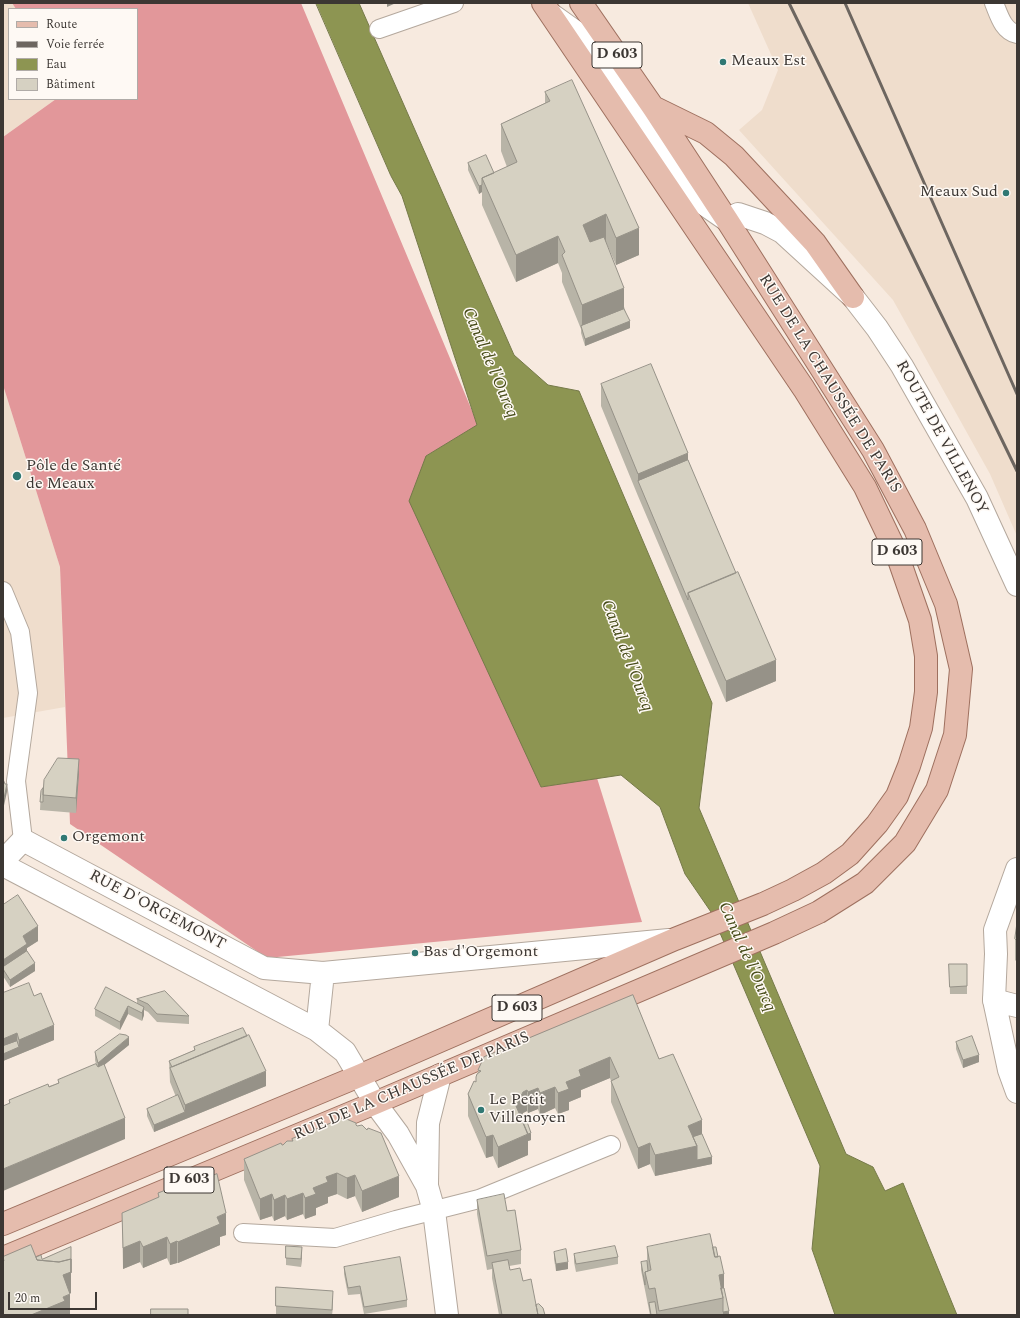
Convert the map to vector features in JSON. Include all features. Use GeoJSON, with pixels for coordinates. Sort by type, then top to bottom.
{"type":"FeatureCollection","features":[{"type":"Feature","properties":{"kind":"main road","name":"D 603"},"geometry":{"type":"LineString","coordinates":[[580,3],[653,107]]}},
{"type":"Feature","properties":{"kind":"main road","name":"RUE DE LA CHAUSSÉE DE PARIS"},"geometry":{"type":"LineString","coordinates":[[3,1224],[359,1076],[676,939],[763,904],[824,873],[850,854],[877,824],[897,796],[910,766],[921,728],[926,692],[926,656],[920,620],[897,554],[865,488],[804,389],[546,8]]}},
{"type":"Feature","properties":{"kind":"main road","name":"RUE DE LA CHAUSSÉE DE PARIS"},"geometry":{"type":"LineString","coordinates":[[3,1258],[440,1076],[774,933],[819,912],[865,883],[905,843],[937,790],[955,735],[961,669],[946,604],[915,530],[873,450],[727,220],[653,107]]}},
{"type":"Feature","properties":{"kind":"main road"},"geometry":{"type":"LineString","coordinates":[[653,107],[706,133],[734,156],[815,243],[853,297]]}},
{"type":"Feature","properties":{"kind":"street"},"geometry":{"type":"LineString","coordinates":[[546,8],[587,40],[698,200],[727,220]]}},
{"type":"Feature","properties":{"kind":"street","name":"ROUTE DE VILLENOY"},"geometry":{"type":"LineString","coordinates":[[727,220],[738,214],[765,223],[782,232],[853,297],[877,328],[917,392],[977,498],[1017,585]]}},
{"type":"Feature","properties":{"kind":"street"},"geometry":{"type":"LineString","coordinates":[[3,861],[24,840]]}},
{"type":"Feature","properties":{"kind":"street","name":"RUE D'ORGEMONT"},"geometry":{"type":"LineString","coordinates":[[24,840],[264,968],[323,973],[676,939]]}},
{"type":"Feature","properties":{"kind":"street","name":"RUE D'ORGEMONT"},"geometry":{"type":"LineString","coordinates":[[3,865],[317,1030],[345,1052],[375,1103],[398,1134],[427,1186]]}},
{"type":"Feature","properties":{"kind":"street"},"geometry":{"type":"LineString","coordinates":[[1017,869],[995,930],[996,954],[994,1000],[1009,1070],[1017,1092]]}},
{"type":"Feature","properties":{"kind":"street"},"geometry":{"type":"LineString","coordinates":[[317,1030],[323,973]]}},
{"type":"Feature","properties":{"kind":"street"},"geometry":{"type":"LineString","coordinates":[[994,1000],[1017,1006]]}},
{"type":"Feature","properties":{"kind":"street"},"geometry":{"type":"LineString","coordinates":[[440,1076],[428,1123],[427,1186],[434,1211],[447,1315]]}},
{"type":"Feature","properties":{"kind":"lane"},"geometry":{"type":"LineString","coordinates":[[379,29],[454,3]]}},
{"type":"Feature","properties":{"kind":"lane"},"geometry":{"type":"LineString","coordinates":[[994,3],[1003,23],[1011,33],[1017,34]]}},
{"type":"Feature","properties":{"kind":"lane"},"geometry":{"type":"LineString","coordinates":[[3,591],[20,632],[28,693],[16,781],[24,840]]}},
{"type":"Feature","properties":{"kind":"lane"},"geometry":{"type":"LineString","coordinates":[[244,1233],[334,1238],[396,1220],[479,1199],[611,1145]]}},
{"type":"Feature","properties":{"kind":"shaded area"},"geometry":{"type":"Polygon","coordinates":[[[3,3],[12,3],[15,8],[8,8],[8,100],[55,100],[3,137],[3,3]]]}},
{"type":"Feature","properties":{"kind":"shaded area"},"geometry":{"type":"Polygon","coordinates":[[[12,3],[301,3],[478,425],[426,456],[541,787],[597,778],[642,922],[267,958],[70,824],[60,567],[3,385],[3,137],[55,100],[138,100],[138,8],[15,8],[12,3]]]}},
{"type":"Feature","properties":{"kind":"shaded area"},"geometry":{"type":"Polygon","coordinates":[[[748,3],[1017,3],[1017,536],[990,474],[893,300],[739,130],[762,110],[778,70],[748,3]]]}},
{"type":"Feature","properties":{"kind":"shaded area","name":"Pôle de Santé de Meaux"},"geometry":{"type":"Polygon","coordinates":[[[3,385],[60,567],[65,707],[3,718],[3,385]]]}},
{"type":"Feature","properties":{"kind":"water","name":"Canal de l'Ourcq"},"geometry":{"type":"Polygon","coordinates":[[[316,3],[359,3],[514,355],[548,385],[579,391],[712,703],[699,808],[846,1154],[873,1167],[885,1191],[903,1183],[957,1315],[835,1315],[812,1249],[820,1166],[711,912],[685,874],[660,807],[621,775],[541,787],[409,501],[426,456],[477,425],[402,196],[391,176],[316,3]]]}},
{"type":"Feature","properties":{"kind":"building"},"geometry":{"type":"Polygon","coordinates":[[[572,80],[639,228],[616,238],[606,214],[583,225],[590,242],[604,237],[624,288],[582,305],[562,255],[565,252],[558,236],[516,255],[482,178],[517,162],[501,124],[550,101],[545,92],[572,80]]]}},
{"type":"Feature","properties":{"kind":"building"},"geometry":{"type":"Polygon","coordinates":[[[486,155],[494,173],[482,178],[482,185],[479,186],[468,163],[486,155]]]}},
{"type":"Feature","properties":{"kind":"building"},"geometry":{"type":"Polygon","coordinates":[[[624,309],[630,321],[585,339],[581,326],[624,309]]]}},
{"type":"Feature","properties":{"kind":"building"},"geometry":{"type":"Polygon","coordinates":[[[651,364],[688,453],[638,474],[601,384],[651,364]]]}},
{"type":"Feature","properties":{"kind":"building"},"geometry":{"type":"Polygon","coordinates":[[[688,460],[736,573],[688,593],[688,600],[638,481],[688,460]]]}},
{"type":"Feature","properties":{"kind":"building"},"geometry":{"type":"Polygon","coordinates":[[[738,572],[776,660],[726,681],[688,593],[738,572]]]}},
{"type":"Feature","properties":{"kind":"building"},"geometry":{"type":"Polygon","coordinates":[[[58,758],[79,759],[76,798],[43,795],[44,780],[58,758]]]}},
{"type":"Feature","properties":{"kind":"building"},"geometry":{"type":"Polygon","coordinates":[[[3,779],[5,784],[7,784],[3,803],[3,779]]]}},
{"type":"Feature","properties":{"kind":"building"},"geometry":{"type":"Polygon","coordinates":[[[43,788],[43,802],[40,802],[41,791],[43,788]]]}},
{"type":"Feature","properties":{"kind":"building"},"geometry":{"type":"Polygon","coordinates":[[[18,895],[38,926],[23,936],[27,944],[3,960],[3,905],[18,895]]]}},
{"type":"Feature","properties":{"kind":"building"},"geometry":{"type":"Polygon","coordinates":[[[1017,923],[1017,941],[1015,939],[1017,923]]]}},
{"type":"Feature","properties":{"kind":"building"},"geometry":{"type":"Polygon","coordinates":[[[27,951],[35,963],[10,980],[3,967],[27,951]]]}},
{"type":"Feature","properties":{"kind":"building"},"geometry":{"type":"Polygon","coordinates":[[[949,964],[967,964],[967,986],[950,987],[949,964]]]}},
{"type":"Feature","properties":{"kind":"building"},"geometry":{"type":"Polygon","coordinates":[[[29,983],[34,996],[41,993],[54,1025],[19,1040],[17,1033],[3,1039],[3,993],[29,983]]]}},
{"type":"Feature","properties":{"kind":"building"},"geometry":{"type":"Polygon","coordinates":[[[106,987],[144,1007],[142,1013],[128,1006],[120,1022],[95,1009],[106,987]]]}},
{"type":"Feature","properties":{"kind":"building"},"geometry":{"type":"Polygon","coordinates":[[[165,991],[189,1016],[157,1014],[148,1004],[137,999],[165,991]]]}},
{"type":"Feature","properties":{"kind":"building"},"geometry":{"type":"Polygon","coordinates":[[[633,995],[659,1059],[673,1054],[702,1120],[688,1126],[697,1146],[655,1155],[650,1143],[638,1148],[611,1081],[619,1077],[610,1057],[579,1070],[581,1076],[566,1082],[569,1089],[558,1093],[555,1087],[540,1093],[538,1088],[528,1092],[527,1090],[523,1092],[516,1106],[528,1134],[498,1147],[493,1135],[486,1137],[468,1094],[474,1081],[476,1082],[477,1074],[481,1071],[478,1070],[484,1057],[633,995]]]}},
{"type":"Feature","properties":{"kind":"building"},"geometry":{"type":"Polygon","coordinates":[[[243,1028],[247,1036],[172,1067],[169,1061],[195,1050],[194,1047],[243,1028]]]}},
{"type":"Feature","properties":{"kind":"building"},"geometry":{"type":"Polygon","coordinates":[[[120,1034],[129,1037],[98,1063],[95,1052],[120,1034]]]}},
{"type":"Feature","properties":{"kind":"building"},"geometry":{"type":"Polygon","coordinates":[[[249,1035],[266,1071],[185,1105],[170,1068],[249,1035]]]}},
{"type":"Feature","properties":{"kind":"building"},"geometry":{"type":"Polygon","coordinates":[[[972,1036],[979,1055],[963,1060],[956,1042],[972,1036]]]}},
{"type":"Feature","properties":{"kind":"building"},"geometry":{"type":"Polygon","coordinates":[[[17,1041],[19,1047],[3,1054],[3,1046],[17,1041]]]}},
{"type":"Feature","properties":{"kind":"building"},"geometry":{"type":"Polygon","coordinates":[[[96,1064],[98,1067],[104,1064],[125,1118],[3,1169],[3,1106],[10,1103],[9,1100],[48,1084],[49,1087],[59,1083],[58,1080],[96,1064]]]}},
{"type":"Feature","properties":{"kind":"building"},"geometry":{"type":"Polygon","coordinates":[[[178,1095],[185,1112],[154,1125],[147,1109],[178,1095]]]}},
{"type":"Feature","properties":{"kind":"building"},"geometry":{"type":"Polygon","coordinates":[[[520,1115],[525,1116],[531,1133],[528,1134],[520,1115]]]}},
{"type":"Feature","properties":{"kind":"building"},"geometry":{"type":"Polygon","coordinates":[[[344,1118],[356,1123],[357,1126],[362,1125],[367,1130],[368,1128],[381,1133],[399,1176],[362,1191],[355,1175],[347,1178],[337,1173],[326,1177],[328,1182],[313,1188],[316,1194],[305,1198],[303,1193],[287,1199],[285,1195],[274,1200],[272,1194],[260,1199],[244,1159],[281,1143],[283,1145],[287,1141],[293,1141],[292,1139],[344,1118]]]}},
{"type":"Feature","properties":{"kind":"building"},"geometry":{"type":"Polygon","coordinates":[[[702,1134],[712,1157],[697,1160],[697,1146],[693,1137],[702,1134]]]}},
{"type":"Feature","properties":{"kind":"building"},"geometry":{"type":"Polygon","coordinates":[[[217,1174],[226,1213],[217,1217],[220,1224],[170,1244],[167,1237],[143,1247],[140,1241],[123,1248],[122,1213],[159,1197],[158,1193],[194,1179],[195,1182],[217,1174]]]}},
{"type":"Feature","properties":{"kind":"building"},"geometry":{"type":"Polygon","coordinates":[[[504,1194],[507,1211],[515,1210],[521,1250],[487,1256],[477,1200],[504,1194]]]}},
{"type":"Feature","properties":{"kind":"building"},"geometry":{"type":"Polygon","coordinates":[[[710,1234],[715,1257],[720,1256],[724,1274],[719,1275],[723,1298],[659,1311],[655,1288],[649,1289],[645,1272],[651,1270],[647,1247],[710,1234]]]}},
{"type":"Feature","properties":{"kind":"building"},"geometry":{"type":"Polygon","coordinates":[[[31,1245],[37,1260],[59,1262],[71,1259],[71,1272],[63,1275],[70,1294],[63,1297],[65,1301],[31,1315],[3,1315],[3,1257],[31,1245]]]}},
{"type":"Feature","properties":{"kind":"building"},"geometry":{"type":"Polygon","coordinates":[[[286,1246],[302,1247],[301,1259],[286,1258],[286,1246]]]}},
{"type":"Feature","properties":{"kind":"building"},"geometry":{"type":"Polygon","coordinates":[[[615,1246],[618,1257],[576,1264],[574,1254],[615,1246]]]}},
{"type":"Feature","properties":{"kind":"building"},"geometry":{"type":"Polygon","coordinates":[[[71,1247],[71,1259],[59,1262],[37,1260],[36,1257],[41,1255],[42,1259],[71,1247]]]}},
{"type":"Feature","properties":{"kind":"building"},"geometry":{"type":"Polygon","coordinates":[[[713,1247],[716,1247],[718,1257],[715,1257],[713,1247]]]}},
{"type":"Feature","properties":{"kind":"building"},"geometry":{"type":"Polygon","coordinates":[[[566,1249],[568,1262],[556,1264],[554,1252],[566,1249]]]}},
{"type":"Feature","properties":{"kind":"building"},"geometry":{"type":"Polygon","coordinates":[[[400,1257],[407,1300],[364,1307],[360,1286],[348,1288],[344,1267],[400,1257]]]}},
{"type":"Feature","properties":{"kind":"building"},"geometry":{"type":"Polygon","coordinates":[[[508,1260],[510,1270],[520,1268],[523,1281],[531,1279],[538,1315],[502,1315],[492,1263],[508,1260]]]}},
{"type":"Feature","properties":{"kind":"building"},"geometry":{"type":"Polygon","coordinates":[[[647,1261],[648,1271],[645,1272],[645,1285],[641,1262],[647,1261]]]}},
{"type":"Feature","properties":{"kind":"building"},"geometry":{"type":"Polygon","coordinates":[[[276,1287],[333,1291],[332,1310],[276,1306],[276,1287]]]}},
{"type":"Feature","properties":{"kind":"building"},"geometry":{"type":"Polygon","coordinates":[[[721,1288],[724,1288],[729,1311],[723,1312],[721,1288]]]}},
{"type":"Feature","properties":{"kind":"building"},"geometry":{"type":"Polygon","coordinates":[[[655,1302],[657,1315],[651,1315],[649,1303],[655,1302]]]}},
{"type":"Feature","properties":{"kind":"building"},"geometry":{"type":"Polygon","coordinates":[[[539,1304],[543,1308],[545,1315],[538,1315],[536,1305],[539,1304]]]}},
{"type":"Feature","properties":{"kind":"building"},"geometry":{"type":"Polygon","coordinates":[[[151,1309],[188,1309],[188,1315],[151,1315],[151,1309]]]}},
{"type":"Feature","properties":{"kind":"railway"},"geometry":{"type":"LineString","coordinates":[[789,3],[1017,471]]}},
{"type":"Feature","properties":{"kind":"railway"},"geometry":{"type":"LineString","coordinates":[[845,3],[1017,394]]}},
{"type":"Feature","properties":{"kind":"place","name":"Meaux Est"},"geometry":{"type":"Point","coordinates":[723,62]}},
{"type":"Feature","properties":{"kind":"place","name":"Meaux Sud"},"geometry":{"type":"Point","coordinates":[1006,193]}},
{"type":"Feature","properties":{"kind":"place","name":"Pôle de Santé de Meaux"},"geometry":{"type":"Point","coordinates":[17,476]}},
{"type":"Feature","properties":{"kind":"place","name":"Orgemont"},"geometry":{"type":"Point","coordinates":[64,838]}},
{"type":"Feature","properties":{"kind":"place","name":"Bas d'Orgemont"},"geometry":{"type":"Point","coordinates":[415,953]}},
{"type":"Feature","properties":{"kind":"place","name":"Le Petit Villenoyen"},"geometry":{"type":"Point","coordinates":[481,1110]}}]}
